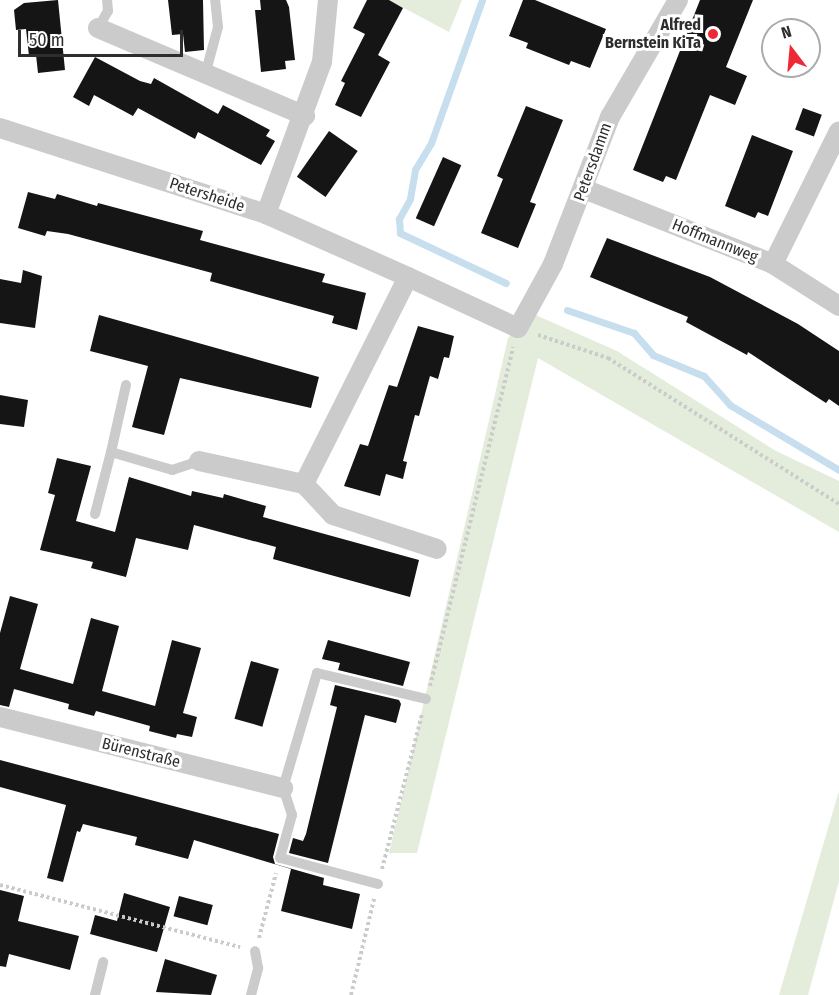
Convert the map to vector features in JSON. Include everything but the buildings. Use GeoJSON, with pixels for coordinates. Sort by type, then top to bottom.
{"type":"FeatureCollection","features":[{"type":"Feature","properties":{"kind":"street"},"geometry":{"type":"LineString","coordinates":[[266,214],[305,117],[322,62],[328,0]]}},
{"type":"Feature","properties":{"kind":"street","name":"Petersdamm"},"geometry":{"type":"LineString","coordinates":[[518,328],[535,302],[584,189],[610,117],[678,0]]}},
{"type":"Feature","properties":{"kind":"street"},"geometry":{"type":"LineString","coordinates":[[98,28],[205,76],[305,117]]}},
{"type":"Feature","properties":{"kind":"street","name":"Petersheide"},"geometry":{"type":"LineString","coordinates":[[0,128],[266,214],[518,328]]}},
{"type":"Feature","properties":{"kind":"street"},"geometry":{"type":"LineString","coordinates":[[773,264],[839,131]]}},
{"type":"Feature","properties":{"kind":"street","name":"Hoffmannweg"},"geometry":{"type":"LineString","coordinates":[[584,189],[773,264],[839,306]]}},
{"type":"Feature","properties":{"kind":"street"},"geometry":{"type":"LineString","coordinates":[[304,483],[408,277]]}},
{"type":"Feature","properties":{"kind":"street"},"geometry":{"type":"LineString","coordinates":[[199,461],[304,483],[333,515],[437,549]]}},
{"type":"Feature","properties":{"kind":"street","name":"Bürenstraße"},"geometry":{"type":"LineString","coordinates":[[0,717],[283,788]]}},
{"type":"Feature","properties":{"kind":"lane"},"geometry":{"type":"LineString","coordinates":[[98,28],[108,11],[107,0]]}},
{"type":"Feature","properties":{"kind":"lane"},"geometry":{"type":"LineString","coordinates":[[205,76],[218,27],[215,0]]}},
{"type":"Feature","properties":{"kind":"lane"},"geometry":{"type":"LineString","coordinates":[[95,514],[126,385]]}},
{"type":"Feature","properties":{"kind":"lane"},"geometry":{"type":"LineString","coordinates":[[111,452],[172,470],[199,461]]}},
{"type":"Feature","properties":{"kind":"lane"},"geometry":{"type":"LineString","coordinates":[[378,884],[280,858],[292,815],[283,788],[317,673],[426,699]]}},
{"type":"Feature","properties":{"kind":"lane"},"geometry":{"type":"LineString","coordinates":[[251,995],[258,968],[255,951]]}},
{"type":"Feature","properties":{"kind":"lane"},"geometry":{"type":"LineString","coordinates":[[95,995],[103,962]]}},
{"type":"Feature","properties":{"kind":"path"},"geometry":{"type":"LineString","coordinates":[[351,995],[518,328],[608,358],[839,504]]}},
{"type":"Feature","properties":{"kind":"path"},"geometry":{"type":"LineString","coordinates":[[0,885],[255,951],[280,858]]}},
{"type":"Feature","properties":{"kind":"green space"},"geometry":{"type":"Polygon","coordinates":[[[389,0],[462,0],[449,32],[389,0]]]}},
{"type":"Feature","properties":{"kind":"green space"},"geometry":{"type":"Polygon","coordinates":[[[531,313],[617,351],[776,451],[839,481],[839,532],[538,358],[417,853],[389,853],[508,338],[531,313]]]}},
{"type":"Feature","properties":{"kind":"green space"},"geometry":{"type":"Polygon","coordinates":[[[839,791],[839,881],[808,995],[779,995],[839,791]]]}},
{"type":"Feature","properties":{"kind":"waterway"},"geometry":{"type":"LineString","coordinates":[[482,0],[431,143],[415,170],[410,199],[399,219],[400,233],[506,283]]}},
{"type":"Feature","properties":{"kind":"waterway"},"geometry":{"type":"LineString","coordinates":[[567,310],[634,333],[653,355],[704,376],[730,405],[839,470]]}},
{"type":"Feature","properties":{"kind":"place","name":"Alfred Bernstein KiTa"},"geometry":{"type":"Point","coordinates":[713,34]}}]}
